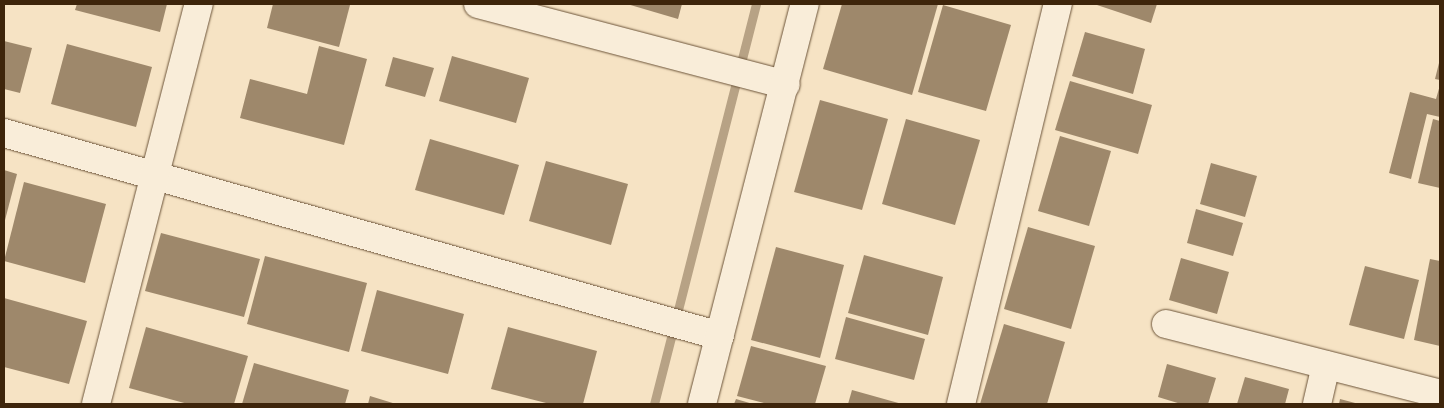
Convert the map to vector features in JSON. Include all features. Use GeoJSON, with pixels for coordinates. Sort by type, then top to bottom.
{"type":"FeatureCollection","features":[{"type":"Feature","properties":{"kind":"street"},"geometry":{"type":"LineString","coordinates":[[96,404],[153,176],[199,4]]}},
{"type":"Feature","properties":{"kind":"street"},"geometry":{"type":"LineString","coordinates":[[478,4],[786,85]]}},
{"type":"Feature","properties":{"kind":"street"},"geometry":{"type":"LineString","coordinates":[[702,404],[786,85],[805,4]]}},
{"type":"Feature","properties":{"kind":"street"},"geometry":{"type":"LineString","coordinates":[[961,404],[1058,4]]}},
{"type":"Feature","properties":{"kind":"street"},"geometry":{"type":"LineString","coordinates":[[4,133],[720,336]]}},
{"type":"Feature","properties":{"kind":"street"},"geometry":{"type":"LineString","coordinates":[[1166,324],[1440,394]]}},
{"type":"Feature","properties":{"kind":"street"},"geometry":{"type":"LineString","coordinates":[[1318,404],[1326,365]]}},
{"type":"Feature","properties":{"kind":"building"},"geometry":{"type":"Polygon","coordinates":[[[77,4],[167,4],[160,32],[75,10],[77,4]]]}},
{"type":"Feature","properties":{"kind":"building"},"geometry":{"type":"Polygon","coordinates":[[[273,4],[350,5],[339,47],[267,28],[273,4]]]}},
{"type":"Feature","properties":{"kind":"building"},"geometry":{"type":"Polygon","coordinates":[[[627,4],[682,4],[678,19],[627,4]]]}},
{"type":"Feature","properties":{"kind":"building"},"geometry":{"type":"Polygon","coordinates":[[[842,4],[938,4],[912,95],[823,69],[842,4]]]}},
{"type":"Feature","properties":{"kind":"building"},"geometry":{"type":"Polygon","coordinates":[[[1094,4],[1157,4],[1151,23],[1094,4]]]}},
{"type":"Feature","properties":{"kind":"building"},"geometry":{"type":"Polygon","coordinates":[[[943,5],[1011,25],[986,111],[918,92],[943,5]]]}},
{"type":"Feature","properties":{"kind":"building"},"geometry":{"type":"Polygon","coordinates":[[[1085,32],[1145,49],[1133,94],[1072,76],[1085,32]]]}},
{"type":"Feature","properties":{"kind":"building"},"geometry":{"type":"Polygon","coordinates":[[[4,41],[32,48],[20,93],[4,89],[4,41]]]}},
{"type":"Feature","properties":{"kind":"building"},"geometry":{"type":"Polygon","coordinates":[[[67,44],[152,67],[136,127],[51,104],[67,44]]]}},
{"type":"Feature","properties":{"kind":"building"},"geometry":{"type":"Polygon","coordinates":[[[319,46],[367,59],[344,145],[240,118],[250,79],[307,94],[319,46]]]}},
{"type":"Feature","properties":{"kind":"building"},"geometry":{"type":"Polygon","coordinates":[[[452,56],[529,78],[516,123],[439,101],[452,56]]]}},
{"type":"Feature","properties":{"kind":"building"},"geometry":{"type":"Polygon","coordinates":[[[393,57],[434,68],[425,97],[385,86],[393,57]]]}},
{"type":"Feature","properties":{"kind":"building"},"geometry":{"type":"Polygon","coordinates":[[[1440,59],[1440,80],[1435,79],[1440,59]]]}},
{"type":"Feature","properties":{"kind":"building"},"geometry":{"type":"Polygon","coordinates":[[[1070,81],[1152,105],[1138,154],[1055,130],[1070,81]]]}},
{"type":"Feature","properties":{"kind":"building"},"geometry":{"type":"Polygon","coordinates":[[[1440,85],[1440,117],[1427,114],[1411,179],[1389,173],[1410,92],[1436,99],[1440,85]]]}},
{"type":"Feature","properties":{"kind":"building"},"geometry":{"type":"Polygon","coordinates":[[[820,100],[888,119],[862,210],[794,192],[820,100]]]}},
{"type":"Feature","properties":{"kind":"building"},"geometry":{"type":"Polygon","coordinates":[[[906,119],[980,140],[955,225],[882,204],[906,119]]]}},
{"type":"Feature","properties":{"kind":"building"},"geometry":{"type":"Polygon","coordinates":[[[1433,119],[1440,121],[1440,188],[1418,183],[1433,119]]]}},
{"type":"Feature","properties":{"kind":"building"},"geometry":{"type":"Polygon","coordinates":[[[1060,136],[1111,151],[1089,226],[1038,211],[1060,136]]]}},
{"type":"Feature","properties":{"kind":"building"},"geometry":{"type":"Polygon","coordinates":[[[430,139],[519,165],[504,215],[415,190],[430,139]]]}},
{"type":"Feature","properties":{"kind":"building"},"geometry":{"type":"Polygon","coordinates":[[[546,161],[628,184],[611,245],[529,221],[546,161]]]}},
{"type":"Feature","properties":{"kind":"building"},"geometry":{"type":"Polygon","coordinates":[[[1211,163],[1257,176],[1245,217],[1200,204],[1211,163]]]}},
{"type":"Feature","properties":{"kind":"building"},"geometry":{"type":"Polygon","coordinates":[[[4,170],[17,174],[4,224],[4,170]]]}},
{"type":"Feature","properties":{"kind":"building"},"geometry":{"type":"Polygon","coordinates":[[[24,182],[106,204],[85,283],[4,261],[24,182]]]}},
{"type":"Feature","properties":{"kind":"building"},"geometry":{"type":"Polygon","coordinates":[[[1196,209],[1243,223],[1233,256],[1187,243],[1196,209]]]}},
{"type":"Feature","properties":{"kind":"building"},"geometry":{"type":"Polygon","coordinates":[[[1028,227],[1095,246],[1071,329],[1004,309],[1028,227]]]}},
{"type":"Feature","properties":{"kind":"building"},"geometry":{"type":"Polygon","coordinates":[[[161,233],[260,259],[244,317],[145,291],[161,233]]]}},
{"type":"Feature","properties":{"kind":"building"},"geometry":{"type":"Polygon","coordinates":[[[776,247],[844,265],[820,358],[751,340],[776,247]]]}},
{"type":"Feature","properties":{"kind":"building"},"geometry":{"type":"Polygon","coordinates":[[[864,255],[943,277],[928,335],[848,313],[864,255]]]}},
{"type":"Feature","properties":{"kind":"building"},"geometry":{"type":"Polygon","coordinates":[[[265,256],[367,283],[349,352],[247,324],[265,256]]]}},
{"type":"Feature","properties":{"kind":"building"},"geometry":{"type":"Polygon","coordinates":[[[1181,258],[1229,272],[1217,314],[1169,300],[1181,258]]]}},
{"type":"Feature","properties":{"kind":"building"},"geometry":{"type":"Polygon","coordinates":[[[1430,259],[1440,261],[1440,346],[1414,340],[1430,259]]]}},
{"type":"Feature","properties":{"kind":"building"},"geometry":{"type":"Polygon","coordinates":[[[1365,266],[1419,280],[1404,339],[1349,325],[1365,266]]]}},
{"type":"Feature","properties":{"kind":"building"},"geometry":{"type":"Polygon","coordinates":[[[377,290],[464,314],[448,374],[361,351],[377,290]]]}},
{"type":"Feature","properties":{"kind":"building"},"geometry":{"type":"Polygon","coordinates":[[[4,298],[87,321],[69,384],[4,367],[4,298]]]}},
{"type":"Feature","properties":{"kind":"building"},"geometry":{"type":"Polygon","coordinates":[[[846,317],[925,339],[914,380],[835,359],[846,317]]]}},
{"type":"Feature","properties":{"kind":"building"},"geometry":{"type":"Polygon","coordinates":[[[1004,324],[1065,342],[1047,404],[980,404],[1004,324]]]}},
{"type":"Feature","properties":{"kind":"building"},"geometry":{"type":"Polygon","coordinates":[[[146,327],[248,356],[234,404],[188,404],[129,388],[146,327]]]}},
{"type":"Feature","properties":{"kind":"building"},"geometry":{"type":"Polygon","coordinates":[[[508,327],[597,351],[583,404],[550,404],[491,389],[508,327]]]}},
{"type":"Feature","properties":{"kind":"building"},"geometry":{"type":"Polygon","coordinates":[[[751,346],[826,366],[815,404],[768,404],[737,396],[751,346]]]}},
{"type":"Feature","properties":{"kind":"building"},"geometry":{"type":"Polygon","coordinates":[[[254,363],[349,390],[345,404],[242,404],[254,363]]]}},
{"type":"Feature","properties":{"kind":"building"},"geometry":{"type":"Polygon","coordinates":[[[1167,364],[1216,378],[1208,404],[1181,404],[1158,397],[1167,364]]]}},
{"type":"Feature","properties":{"kind":"building"},"geometry":{"type":"Polygon","coordinates":[[[1245,377],[1289,389],[1285,404],[1237,404],[1245,377]]]}},
{"type":"Feature","properties":{"kind":"building"},"geometry":{"type":"Polygon","coordinates":[[[852,390],[902,404],[848,404],[852,390]]]}},
{"type":"Feature","properties":{"kind":"building"},"geometry":{"type":"Polygon","coordinates":[[[370,396],[396,404],[368,404],[370,396]]]}},
{"type":"Feature","properties":{"kind":"building"},"geometry":{"type":"Polygon","coordinates":[[[736,399],[753,404],[734,404],[736,399]]]}},
{"type":"Feature","properties":{"kind":"building"},"geometry":{"type":"Polygon","coordinates":[[[1340,399],[1359,404],[1339,404],[1340,399]]]}},
{"type":"Feature","properties":{"kind":"waterway"},"geometry":{"type":"LineString","coordinates":[[654,404],[756,4]]}}]}
